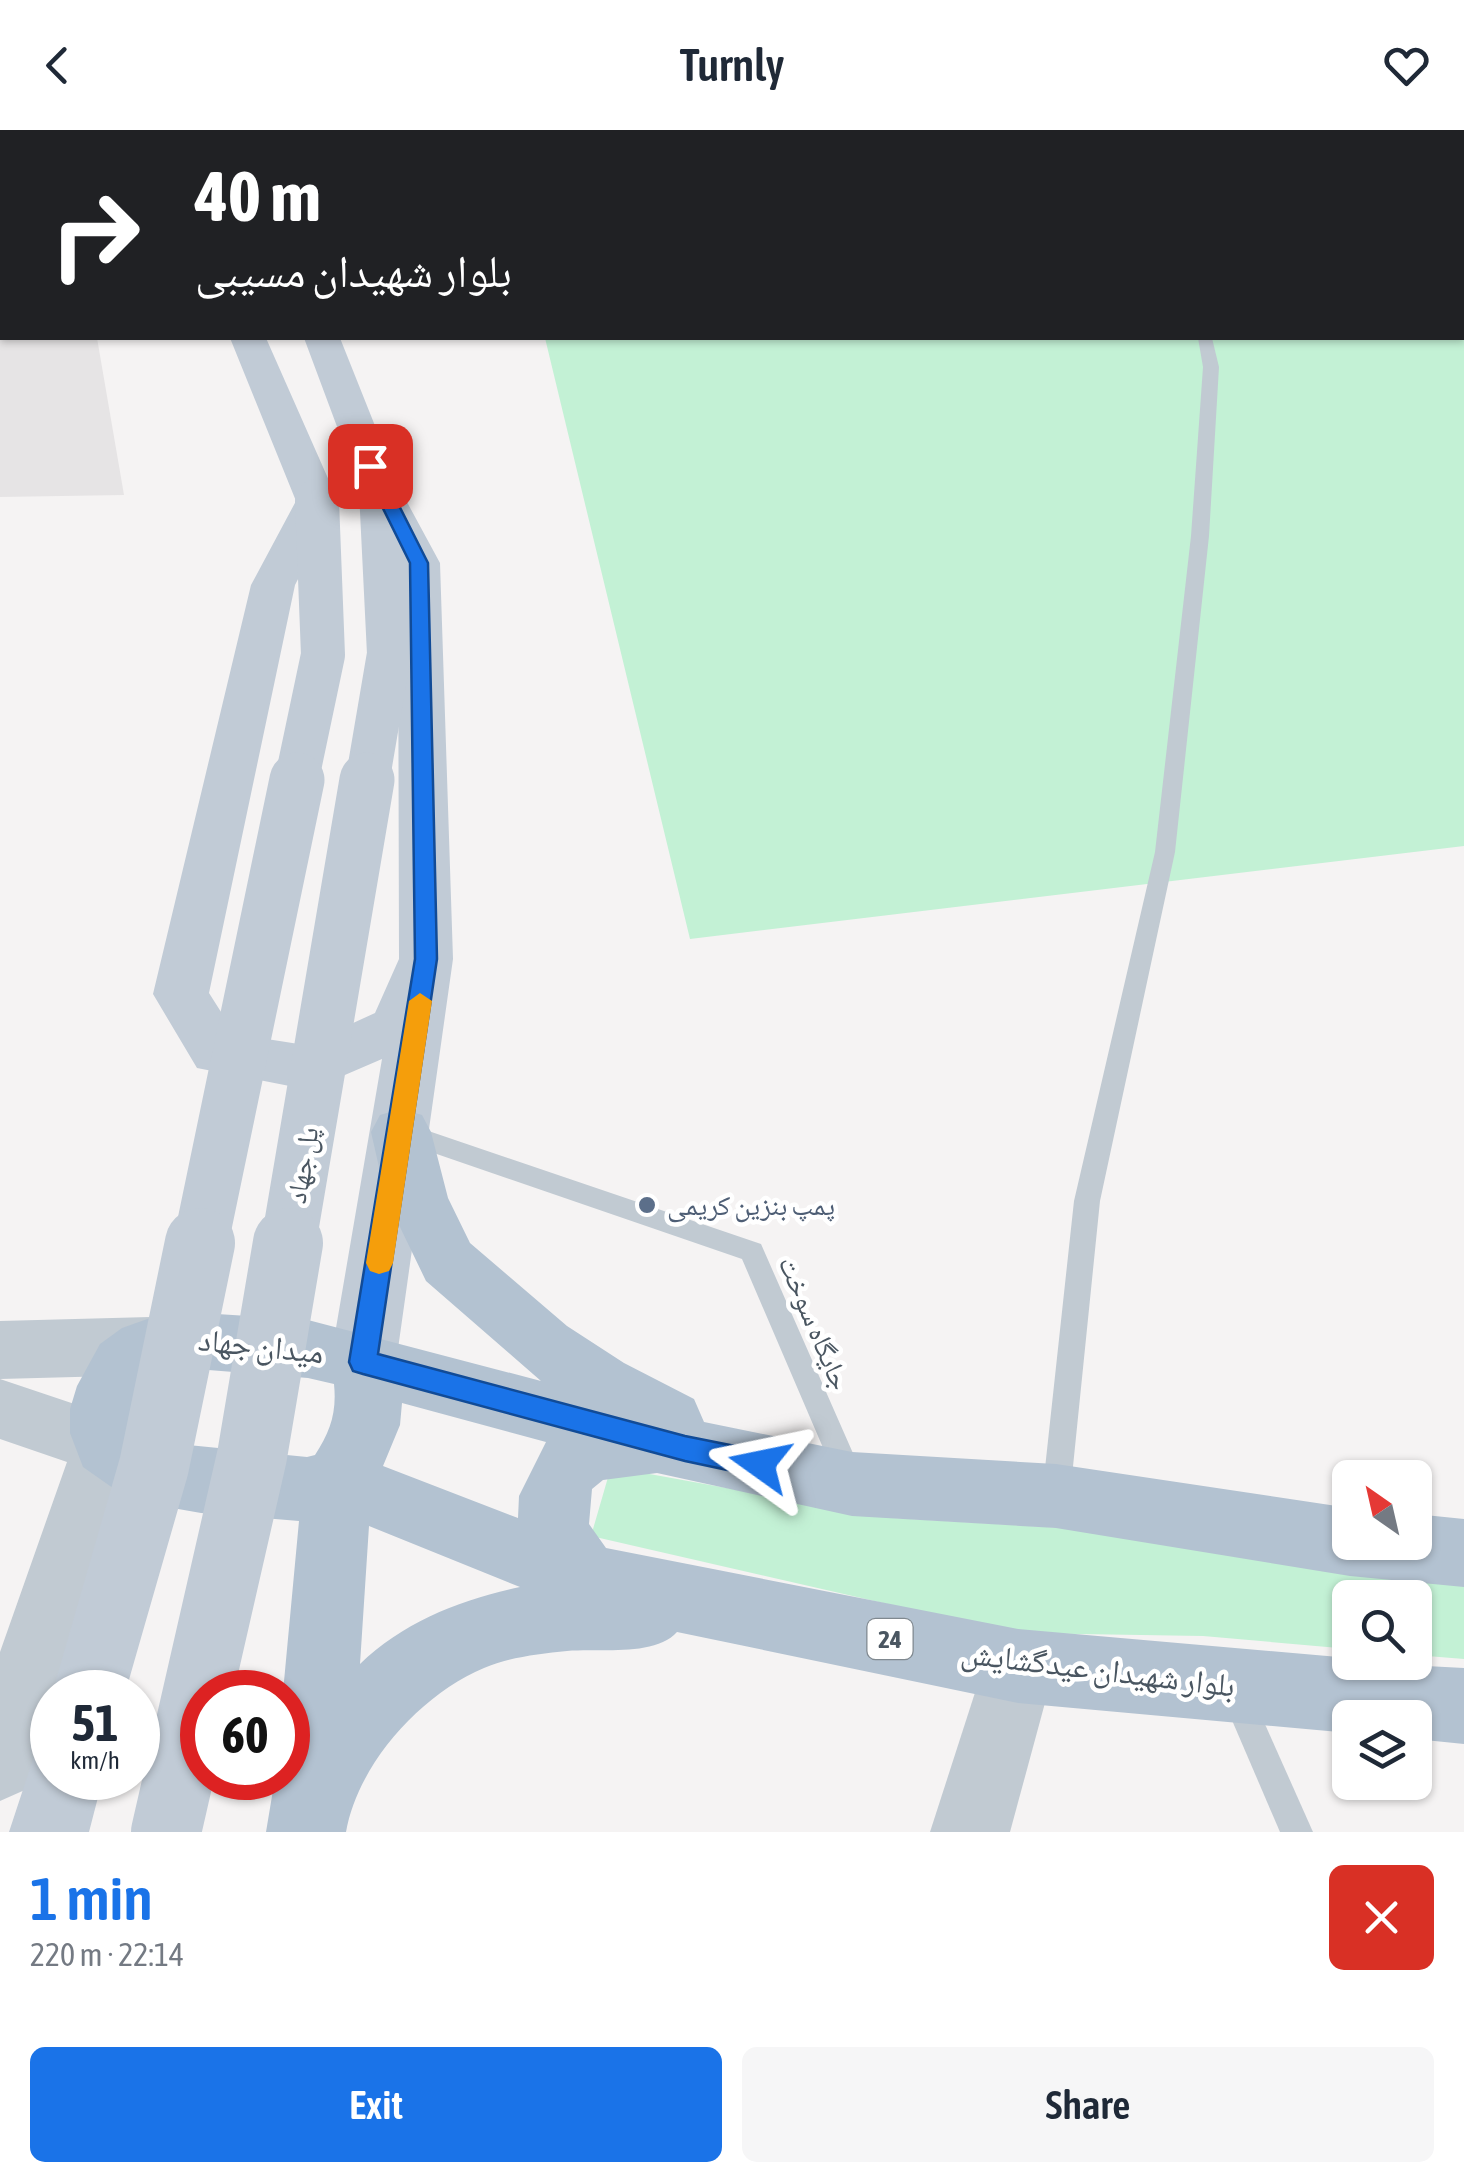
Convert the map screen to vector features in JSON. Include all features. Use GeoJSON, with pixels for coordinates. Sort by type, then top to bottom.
{"type":"FeatureCollection","features":[{"type":"Feature","properties":{"kind":"main road"},"geometry":{"type":"LineString","coordinates":[[95,1670],[154,1466],[323,655],[317,500],[249,340]]}},
{"type":"Feature","properties":{"kind":"main road"},"geometry":{"type":"LineString","coordinates":[[323,340],[380,491],[419,563],[426,959],[363,1362],[666,1443],[825,1478],[1056,1496],[1332,1539]]}},
{"type":"Feature","properties":{"kind":"main road","name":"پل جهاد"},"geometry":{"type":"LineString","coordinates":[[166,1832],[252,1456],[389,654],[380,491]]}},
{"type":"Feature","properties":{"kind":"main road"},"geometry":{"type":"LineString","coordinates":[[317,500],[273,585],[181,994],[218,1053],[310,1068],[397,1026],[426,959]]}},
{"type":"Feature","properties":{"kind":"main road"},"geometry":{"type":"LineString","coordinates":[[401,1132],[417,1198],[448,1262],[544,1346],[656,1416],[825,1478]]}},
{"type":"Feature","properties":{"kind":"main road","name":"میدان جهاد"},"geometry":{"type":"LineString","coordinates":[[150,1346],[170,1338],[237,1341],[338,1354],[363,1362],[371,1392],[367,1428],[337,1481]]}},
{"type":"Feature","properties":{"kind":"main road"},"geometry":{"type":"LineString","coordinates":[[107,1446],[101,1429],[111,1384],[133,1354],[150,1346]]}},
{"type":"Feature","properties":{"kind":"main road"},"geometry":{"type":"LineString","coordinates":[[585,1578],[553,1534],[554,1496],[566,1468],[588,1450],[666,1443]]}},
{"type":"Feature","properties":{"kind":"main road","name":"24"},"geometry":{"type":"LineString","coordinates":[[107,1446],[144,1471],[200,1481],[306,1489],[337,1481]]}},
{"type":"Feature","properties":{"kind":"main road"},"geometry":{"type":"LineString","coordinates":[[310,1814],[337,1481]]}},
{"type":"Feature","properties":{"kind":"main road","name":"بلوار شهیدان عیدگشایش"},"geometry":{"type":"LineString","coordinates":[[337,1481],[585,1578],[1018,1666],[1464,1706]]}},
{"type":"Feature","properties":{"kind":"main road"},"geometry":{"type":"LineString","coordinates":[[1432,1549],[1464,1552]]}},
{"type":"Feature","properties":{"kind":"main road"},"geometry":{"type":"LineString","coordinates":[[310,1814],[366,1712],[434,1650],[541,1616],[742,1609]]}},
{"type":"Feature","properties":{"kind":"main road"},"geometry":{"type":"LineString","coordinates":[[49,1832],[58,1800]]}},
{"type":"Feature","properties":{"kind":"street"},"geometry":{"type":"LineString","coordinates":[[0,1350],[150,1346]]}},
{"type":"Feature","properties":{"kind":"street"},"geometry":{"type":"LineString","coordinates":[[0,1409],[107,1446],[0,1762]]}},
{"type":"Feature","properties":{"kind":"street"},"geometry":{"type":"LineString","coordinates":[[970,1832],[1018,1666]]}},
{"type":"Feature","properties":{"kind":"lane"},"geometry":{"type":"LineString","coordinates":[[1056,1496],[1087,1202],[1165,852],[1200,536],[1211,367],[1205,340]]}},
{"type":"Feature","properties":{"kind":"lane","name":"جایگاه سوخت"},"geometry":{"type":"LineString","coordinates":[[401,1132],[752,1252],[825,1478]]}},
{"type":"Feature","properties":{"kind":"lane"},"geometry":{"type":"LineString","coordinates":[[1231,1685],[1296,1832]]}},
{"type":"Feature","properties":{"kind":"shaded area"},"geometry":{"type":"Polygon","coordinates":[[[0,340],[97,340],[124,495],[0,497],[0,340]]]}},
{"type":"Feature","properties":{"kind":"green space"},"geometry":{"type":"Polygon","coordinates":[[[545,340],[1464,340],[1464,846],[690,939],[545,340]]]}},
{"type":"Feature","properties":{"kind":"green space"},"geometry":{"type":"Polygon","coordinates":[[[611,1467],[893,1518],[1081,1529],[1464,1583],[1464,1659],[1432,1656],[1432,1580],[1332,1580],[1332,1647],[1203,1636],[1014,1633],[591,1536],[611,1467]]]}},
{"type":"Feature","properties":{"kind":"slow traffic"},"geometry":{"type":"LineString","coordinates":[[379,1263],[420,1001]]}},
{"type":"Feature","properties":{"kind":"place","name":"پمپ بنزین کریمی"},"geometry":{"type":"Point","coordinates":[647,1205]}},
{"type":"Feature","properties":{"kind":"route"},"geometry":{"type":"LineString","coordinates":[[370,466],[419,563],[426,959],[363,1362],[685,1448],[760,1464]]}}]}
